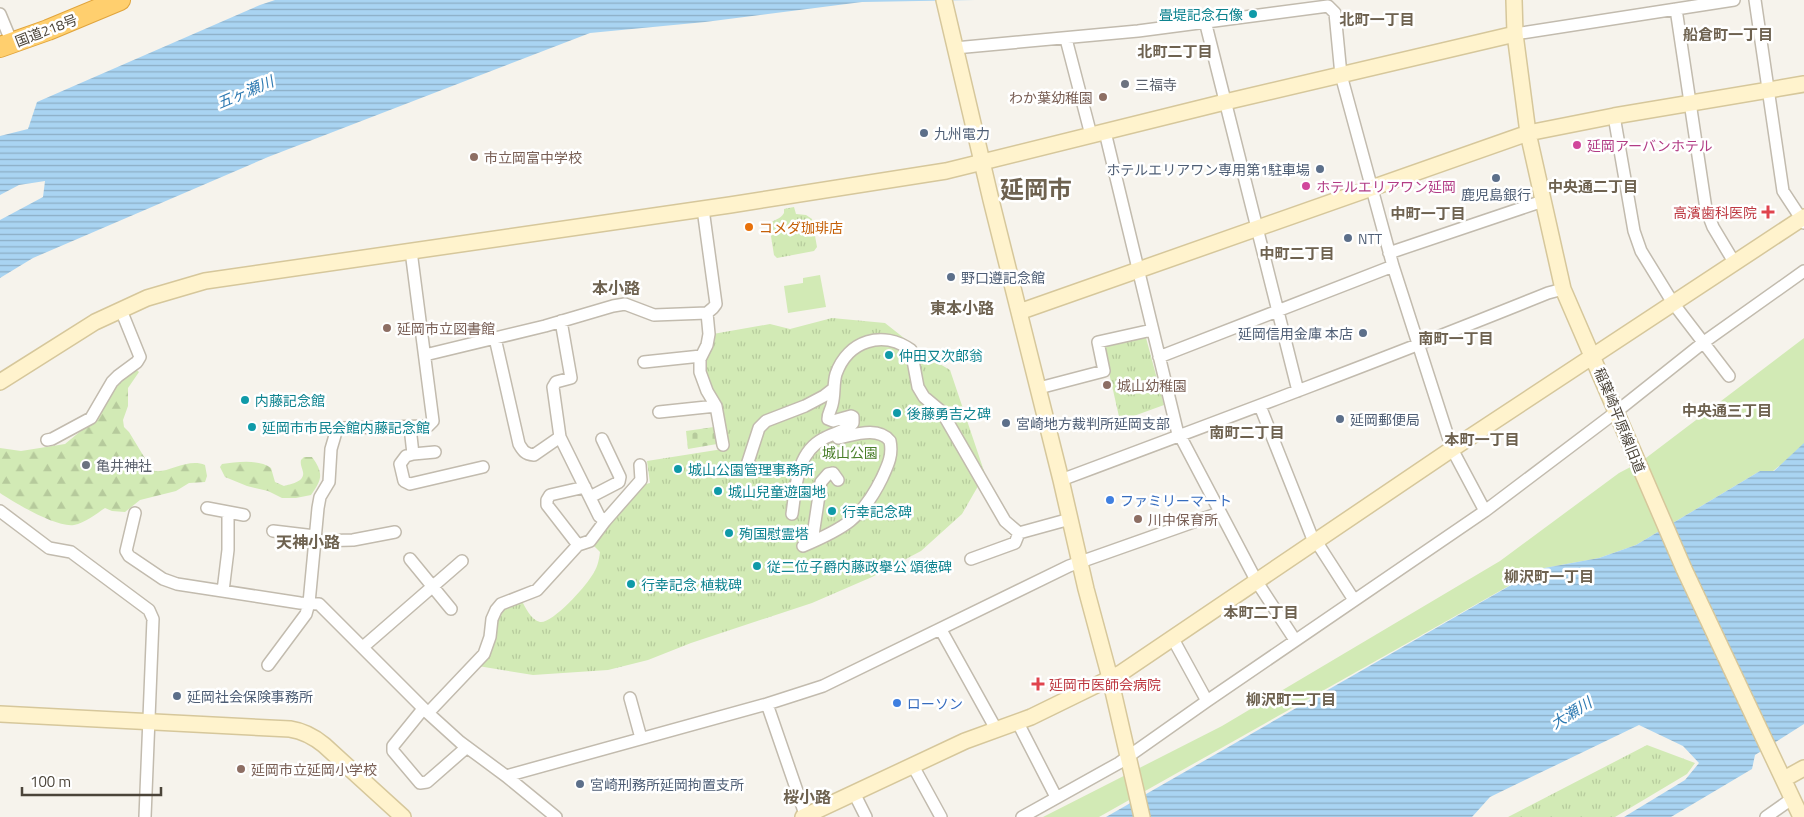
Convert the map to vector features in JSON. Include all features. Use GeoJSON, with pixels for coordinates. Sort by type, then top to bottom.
{"type":"FeatureCollection","features":[{"type":"Feature","properties":{"kind":"highway","name":"国道218号"},"geometry":{"type":"LineString","coordinates":[[6,45],[120,0]]}},
{"type":"Feature","properties":{"kind":"street"},"geometry":{"type":"LineString","coordinates":[[944,0],[1019,312],[1062,480],[1080,563],[1110,678],[1142,817]]}},
{"type":"Feature","properties":{"kind":"street","name":"稲葉崎平原線旧道"},"geometry":{"type":"LineString","coordinates":[[1514,0],[1515,34],[1528,133],[1563,288],[1684,569],[1801,817]]}},
{"type":"Feature","properties":{"kind":"street"},"geometry":{"type":"LineString","coordinates":[[0,382],[95,322],[154,296],[205,281],[936,173],[983,163],[1225,102],[1515,34],[1734,0]]}},
{"type":"Feature","properties":{"kind":"street"},"geometry":{"type":"LineString","coordinates":[[767,704],[805,817],[964,741],[1018,723],[1121,673],[1452,449],[1734,262],[1803,220],[1783,191],[1755,0]]}},
{"type":"Feature","properties":{"kind":"street"},"geometry":{"type":"LineString","coordinates":[[955,48],[1138,31],[1328,6],[1335,13],[1341,75],[1393,266],[1452,449],[1486,511]]}},
{"type":"Feature","properties":{"kind":"street"},"geometry":{"type":"LineString","coordinates":[[1676,9],[1706,209],[1713,228],[1734,262]]}},
{"type":"Feature","properties":{"kind":"street"},"geometry":{"type":"LineString","coordinates":[[0,14],[6,45]]}},
{"type":"Feature","properties":{"kind":"street"},"geometry":{"type":"LineString","coordinates":[[1205,21],[1298,391]]}},
{"type":"Feature","properties":{"kind":"street"},"geometry":{"type":"LineString","coordinates":[[1066,39],[1098,134],[1138,270],[1177,430],[1256,582],[1295,640]]}},
{"type":"Feature","properties":{"kind":"street"},"geometry":{"type":"LineString","coordinates":[[1019,312],[1371,186],[1528,133],[1614,116],[1804,84]]}},
{"type":"Feature","properties":{"kind":"street"},"geometry":{"type":"LineString","coordinates":[[1614,116],[1634,231],[1641,251],[1673,303],[1729,376]]}},
{"type":"Feature","properties":{"kind":"street"},"geometry":{"type":"LineString","coordinates":[[1389,253],[1543,201]]}},
{"type":"Feature","properties":{"kind":"street"},"geometry":{"type":"LineString","coordinates":[[425,354],[625,304],[654,315],[707,313],[716,304],[702,209]]}},
{"type":"Feature","properties":{"kind":"street"},"geometry":{"type":"LineString","coordinates":[[268,665],[306,614],[309,603],[318,508],[320,497],[329,482],[331,449],[336,432],[342,428],[428,426],[433,421],[411,251]]}},
{"type":"Feature","properties":{"kind":"street"},"geometry":{"type":"LineString","coordinates":[[1159,358],[1393,266]]}},
{"type":"Feature","properties":{"kind":"street"},"geometry":{"type":"LineString","coordinates":[[1022,817],[1120,763],[1129,762],[1207,701],[1486,511],[1704,342],[1804,271]]}},
{"type":"Feature","properties":{"kind":"street"},"geometry":{"type":"LineString","coordinates":[[1062,480],[1260,406],[1563,288]]}},
{"type":"Feature","properties":{"kind":"street"},"geometry":{"type":"LineString","coordinates":[[47,440],[91,418],[112,382],[137,362],[140,357],[121,310]]}},
{"type":"Feature","properties":{"kind":"street"},"geometry":{"type":"LineString","coordinates":[[707,313],[709,334],[707,345],[700,359],[700,372],[716,406],[723,445]]}},
{"type":"Feature","properties":{"kind":"street"},"geometry":{"type":"LineString","coordinates":[[561,321],[571,378],[556,382],[553,387],[560,436],[598,516],[605,521]]}},
{"type":"Feature","properties":{"kind":"street"},"geometry":{"type":"LineString","coordinates":[[1039,388],[1104,371],[1098,342],[1152,330]]}},
{"type":"Feature","properties":{"kind":"street"},"geometry":{"type":"LineString","coordinates":[[495,338],[519,444],[523,451],[534,455],[560,436]]}},
{"type":"Feature","properties":{"kind":"street"},"geometry":{"type":"LineString","coordinates":[[792,514],[804,457],[813,445],[828,436],[848,429],[853,423],[853,417],[851,416],[833,421],[828,419],[832,405],[836,373],[844,359],[863,342],[881,339],[903,344],[911,350],[918,386],[921,392],[924,397],[942,412],[1004,521],[1018,533]]}},
{"type":"Feature","properties":{"kind":"street"},"geometry":{"type":"LineString","coordinates":[[644,362],[701,356]]}},
{"type":"Feature","properties":{"kind":"street"},"geometry":{"type":"LineString","coordinates":[[747,465],[759,428],[766,421],[805,406],[833,389]]}},
{"type":"Feature","properties":{"kind":"street"},"geometry":{"type":"LineString","coordinates":[[659,412],[716,406]]}},
{"type":"Feature","properties":{"kind":"street"},"geometry":{"type":"LineString","coordinates":[[1260,406],[1315,542],[1354,600]]}},
{"type":"Feature","properties":{"kind":"street"},"geometry":{"type":"LineString","coordinates":[[410,427],[413,454]]}},
{"type":"Feature","properties":{"kind":"street"},"geometry":{"type":"LineString","coordinates":[[813,445],[831,439],[871,432],[884,434],[889,438],[892,450],[881,480],[864,508],[842,528],[807,544],[821,482],[828,474],[833,473],[838,480]]}},
{"type":"Feature","properties":{"kind":"street"},"geometry":{"type":"LineString","coordinates":[[578,545],[547,505],[547,500],[550,495],[587,492],[619,482],[620,476],[602,439]]}},
{"type":"Feature","properties":{"kind":"street"},"geometry":{"type":"LineString","coordinates":[[435,452],[406,456],[400,464],[404,481],[410,484],[483,467]]}},
{"type":"Feature","properties":{"kind":"street"},"geometry":{"type":"LineString","coordinates":[[467,747],[426,782],[420,783],[393,751],[393,746],[425,711],[484,654],[490,637],[492,619],[500,604],[537,590],[578,545],[590,541],[641,480],[640,465]]}},
{"type":"Feature","properties":{"kind":"street"},"geometry":{"type":"LineString","coordinates":[[207,508],[244,515]]}},
{"type":"Feature","properties":{"kind":"street"},"geometry":{"type":"LineString","coordinates":[[0,510],[49,548],[72,552],[149,610],[153,619],[145,817]]}},
{"type":"Feature","properties":{"kind":"street"},"geometry":{"type":"LineString","coordinates":[[223,591],[228,550],[228,512]]}},
{"type":"Feature","properties":{"kind":"street"},"geometry":{"type":"LineString","coordinates":[[506,776],[767,704],[823,686],[942,630],[1069,566],[1219,512]]}},
{"type":"Feature","properties":{"kind":"street"},"geometry":{"type":"LineString","coordinates":[[135,513],[126,551],[129,556],[163,579],[177,584],[319,604],[425,711],[467,747],[556,817]]}},
{"type":"Feature","properties":{"kind":"street"},"geometry":{"type":"LineString","coordinates":[[1018,533],[1070,519]]}},
{"type":"Feature","properties":{"kind":"street"},"geometry":{"type":"LineString","coordinates":[[273,531],[315,539],[353,540],[395,532]]}},
{"type":"Feature","properties":{"kind":"street"},"geometry":{"type":"LineString","coordinates":[[971,559],[1015,543],[1018,533]]}},
{"type":"Feature","properties":{"kind":"street"},"geometry":{"type":"LineString","coordinates":[[410,559],[451,609]]}},
{"type":"Feature","properties":{"kind":"street"},"geometry":{"type":"LineString","coordinates":[[363,647],[462,561]]}},
{"type":"Feature","properties":{"kind":"street"},"geometry":{"type":"LineString","coordinates":[[942,630],[996,729]]}},
{"type":"Feature","properties":{"kind":"street"},"geometry":{"type":"LineString","coordinates":[[1173,639],[1207,701]]}},
{"type":"Feature","properties":{"kind":"street"},"geometry":{"type":"LineString","coordinates":[[630,698],[641,738]]}},
{"type":"Feature","properties":{"kind":"street"},"geometry":{"type":"LineString","coordinates":[[0,714],[301,731],[314,737],[324,745],[403,817]]}},
{"type":"Feature","properties":{"kind":"street"},"geometry":{"type":"LineString","coordinates":[[1018,723],[1056,797]]}},
{"type":"Feature","properties":{"kind":"street"},"geometry":{"type":"LineString","coordinates":[[913,766],[941,817]]}},
{"type":"Feature","properties":{"kind":"street"},"geometry":{"type":"LineString","coordinates":[[1784,780],[1804,768]]}},
{"type":"Feature","properties":{"kind":"street"},"geometry":{"type":"LineString","coordinates":[[854,793],[866,817]]}},
{"type":"Feature","properties":{"kind":"street"},"geometry":{"type":"LineString","coordinates":[[1766,817],[1793,798]]}},
{"type":"Feature","properties":{"kind":"green space"},"geometry":{"type":"Polygon","coordinates":[[[794,207],[796,214],[806,215],[812,219],[817,247],[814,251],[777,258],[774,255],[769,224],[784,213],[784,209],[794,207]]]}},
{"type":"Feature","properties":{"kind":"green space"},"geometry":{"type":"Polygon","coordinates":[[[820,275],[826,307],[788,313],[784,286],[803,283],[803,278],[820,275]]]}},
{"type":"Feature","properties":{"kind":"green space","name":"城山公園"},"geometry":{"type":"Polygon","coordinates":[[[832,318],[885,323],[928,357],[950,370],[985,474],[962,514],[921,551],[872,577],[812,603],[691,643],[648,660],[608,670],[533,675],[478,666],[498,610],[521,599],[534,619],[540,622],[545,621],[568,604],[588,582],[595,571],[600,552],[592,544],[641,485],[650,483],[647,461],[729,448],[721,404],[705,380],[703,363],[713,334],[770,324],[790,329],[832,318]]]}},
{"type":"Feature","properties":{"kind":"green space"},"geometry":{"type":"Polygon","coordinates":[[[1145,334],[1164,405],[1120,421],[1104,344],[1145,334]]]}},
{"type":"Feature","properties":{"kind":"green space"},"geometry":{"type":"Polygon","coordinates":[[[1804,338],[1804,446],[1773,471],[1760,471],[1636,545],[1599,558],[1539,569],[1099,817],[1043,817],[1222,726],[1500,561],[1619,473],[1642,461],[1804,338]]]}},
{"type":"Feature","properties":{"kind":"green space"},"geometry":{"type":"Polygon","coordinates":[[[134,368],[139,372],[128,388],[128,406],[123,420],[124,427],[152,470],[163,471],[191,463],[198,463],[205,465],[207,476],[205,482],[189,483],[176,491],[140,500],[125,512],[112,511],[105,508],[74,525],[57,523],[47,519],[0,493],[0,448],[21,451],[65,444],[100,415],[117,385],[134,368]]]}},
{"type":"Feature","properties":{"kind":"green space"},"geometry":{"type":"Polygon","coordinates":[[[714,427],[717,444],[688,449],[686,431],[714,427]]]}},
{"type":"Feature","properties":{"kind":"green space"},"geometry":{"type":"Polygon","coordinates":[[[304,457],[312,457],[320,472],[320,476],[311,495],[296,498],[282,498],[268,491],[247,486],[225,477],[220,467],[222,464],[260,463],[271,468],[275,482],[284,486],[297,482],[302,478],[301,460],[304,457]]]}},
{"type":"Feature","properties":{"kind":"green space"},"geometry":{"type":"Polygon","coordinates":[[[1647,745],[1695,763],[1687,774],[1615,817],[1508,817],[1647,745]]]}},
{"type":"Feature","properties":{"kind":"water","name":"五ヶ瀬川"},"geometry":{"type":"Polygon","coordinates":[[[275,0],[975,0],[862,2],[705,22],[590,33],[268,157],[33,258],[0,278],[0,220],[43,197],[45,181],[19,185],[0,195],[0,136],[28,129],[37,102],[275,0]]]}},
{"type":"Feature","properties":{"kind":"water","name":"大瀬川"},"geometry":{"type":"Polygon","coordinates":[[[1804,443],[1804,724],[1755,755],[1752,769],[1671,817],[1624,817],[1685,780],[1699,763],[1683,746],[1639,725],[1490,797],[1472,817],[1106,817],[1539,569],[1599,558],[1636,545],[1760,471],[1774,471],[1804,443]]]}},
{"type":"Feature","properties":{"kind":"place","name":"畳堤記念石像"},"geometry":{"type":"Point","coordinates":[1253,14]}},
{"type":"Feature","properties":{"kind":"place","name":"三福寺"},"geometry":{"type":"Point","coordinates":[1125,84]}},
{"type":"Feature","properties":{"kind":"place","name":"わか葉幼稚園"},"geometry":{"type":"Point","coordinates":[1103,97]}},
{"type":"Feature","properties":{"kind":"place","name":"九州電力"},"geometry":{"type":"Point","coordinates":[924,133]}},
{"type":"Feature","properties":{"kind":"place","name":"延岡アーバンホテル"},"geometry":{"type":"Point","coordinates":[1577,145]}},
{"type":"Feature","properties":{"kind":"place","name":"市立岡富中学校"},"geometry":{"type":"Point","coordinates":[474,157]}},
{"type":"Feature","properties":{"kind":"place","name":"ホテルエリアワン専用第1駐車場"},"geometry":{"type":"Point","coordinates":[1320,169]}},
{"type":"Feature","properties":{"kind":"place","name":"鹿児島銀行"},"geometry":{"type":"Point","coordinates":[1496,178]}},
{"type":"Feature","properties":{"kind":"place","name":"ホテルエリアワン延岡"},"geometry":{"type":"Point","coordinates":[1306,186]}},
{"type":"Feature","properties":{"kind":"place","name":"高濱歯科医院"},"geometry":{"type":"Point","coordinates":[1768,212]}},
{"type":"Feature","properties":{"kind":"place","name":"コメダ珈琲店"},"geometry":{"type":"Point","coordinates":[749,227]}},
{"type":"Feature","properties":{"kind":"place","name":"NTT"},"geometry":{"type":"Point","coordinates":[1348,238]}},
{"type":"Feature","properties":{"kind":"place","name":"野口遵記念館"},"geometry":{"type":"Point","coordinates":[951,277]}},
{"type":"Feature","properties":{"kind":"place","name":"延岡市立図書館"},"geometry":{"type":"Point","coordinates":[387,328]}},
{"type":"Feature","properties":{"kind":"place","name":"延岡信用金庫 本店"},"geometry":{"type":"Point","coordinates":[1363,333]}},
{"type":"Feature","properties":{"kind":"place","name":"仲田又次郎翁"},"geometry":{"type":"Point","coordinates":[889,355]}},
{"type":"Feature","properties":{"kind":"place","name":"城山幼稚園"},"geometry":{"type":"Point","coordinates":[1107,385]}},
{"type":"Feature","properties":{"kind":"place","name":"内藤記念館"},"geometry":{"type":"Point","coordinates":[245,400]}},
{"type":"Feature","properties":{"kind":"place","name":"後藤勇吉之碑"},"geometry":{"type":"Point","coordinates":[897,413]}},
{"type":"Feature","properties":{"kind":"place","name":"延岡郵便局"},"geometry":{"type":"Point","coordinates":[1340,419]}},
{"type":"Feature","properties":{"kind":"place","name":"宮崎地方裁判所延岡支部"},"geometry":{"type":"Point","coordinates":[1006,423]}},
{"type":"Feature","properties":{"kind":"place","name":"延岡市市民会館内藤記念館"},"geometry":{"type":"Point","coordinates":[252,427]}},
{"type":"Feature","properties":{"kind":"place","name":"亀井神社"},"geometry":{"type":"Point","coordinates":[86,465]}},
{"type":"Feature","properties":{"kind":"place","name":"城山公園管理事務所"},"geometry":{"type":"Point","coordinates":[678,469]}},
{"type":"Feature","properties":{"kind":"place","name":"城山兒童遊園地"},"geometry":{"type":"Point","coordinates":[718,491]}},
{"type":"Feature","properties":{"kind":"place","name":"ファミリーマート"},"geometry":{"type":"Point","coordinates":[1110,500]}},
{"type":"Feature","properties":{"kind":"place","name":"行幸記念碑"},"geometry":{"type":"Point","coordinates":[832,511]}},
{"type":"Feature","properties":{"kind":"place","name":"川中保育所"},"geometry":{"type":"Point","coordinates":[1138,519]}},
{"type":"Feature","properties":{"kind":"place","name":"殉国慰霊塔"},"geometry":{"type":"Point","coordinates":[729,533]}},
{"type":"Feature","properties":{"kind":"place","name":"従二位子爵内藤政擧公 頌徳碑"},"geometry":{"type":"Point","coordinates":[757,566]}},
{"type":"Feature","properties":{"kind":"place","name":"行幸記念 植栽碑"},"geometry":{"type":"Point","coordinates":[631,584]}},
{"type":"Feature","properties":{"kind":"place","name":"延岡市医師会病院"},"geometry":{"type":"Point","coordinates":[1038,684]}},
{"type":"Feature","properties":{"kind":"place","name":"延岡社会保険事務所"},"geometry":{"type":"Point","coordinates":[177,696]}},
{"type":"Feature","properties":{"kind":"place","name":"ローソン"},"geometry":{"type":"Point","coordinates":[897,703]}},
{"type":"Feature","properties":{"kind":"place","name":"延岡市立延岡小学校"},"geometry":{"type":"Point","coordinates":[241,769]}},
{"type":"Feature","properties":{"kind":"place","name":"宮崎刑務所延岡拘置支所"},"geometry":{"type":"Point","coordinates":[580,784]}},
{"type":"Feature","properties":{"kind":"district","name":"北町一丁目"},"geometry":{"type":"Point","coordinates":[1377,19]}},
{"type":"Feature","properties":{"kind":"district","name":"船倉町一丁目"},"geometry":{"type":"Point","coordinates":[1728,34]}},
{"type":"Feature","properties":{"kind":"district","name":"北町二丁目"},"geometry":{"type":"Point","coordinates":[1175,51]}},
{"type":"Feature","properties":{"kind":"district","name":"中央通二丁目"},"geometry":{"type":"Point","coordinates":[1593,186]}},
{"type":"Feature","properties":{"kind":"district","name":"延岡市"},"geometry":{"type":"Point","coordinates":[1036,189]}},
{"type":"Feature","properties":{"kind":"district","name":"中町一丁目"},"geometry":{"type":"Point","coordinates":[1428,213]}},
{"type":"Feature","properties":{"kind":"district","name":"中町二丁目"},"geometry":{"type":"Point","coordinates":[1297,253]}},
{"type":"Feature","properties":{"kind":"district","name":"本小路"},"geometry":{"type":"Point","coordinates":[616,288]}},
{"type":"Feature","properties":{"kind":"district","name":"東本小路"},"geometry":{"type":"Point","coordinates":[962,308]}},
{"type":"Feature","properties":{"kind":"district","name":"南町一丁目"},"geometry":{"type":"Point","coordinates":[1456,338]}},
{"type":"Feature","properties":{"kind":"district","name":"中央通三丁目"},"geometry":{"type":"Point","coordinates":[1727,410]}},
{"type":"Feature","properties":{"kind":"district","name":"南町二丁目"},"geometry":{"type":"Point","coordinates":[1247,432]}},
{"type":"Feature","properties":{"kind":"district","name":"本町一丁目"},"geometry":{"type":"Point","coordinates":[1482,439]}},
{"type":"Feature","properties":{"kind":"district","name":"天神小路"},"geometry":{"type":"Point","coordinates":[308,542]}},
{"type":"Feature","properties":{"kind":"district","name":"柳沢町一丁目"},"geometry":{"type":"Point","coordinates":[1549,576]}},
{"type":"Feature","properties":{"kind":"district","name":"本町二丁目"},"geometry":{"type":"Point","coordinates":[1261,612]}},
{"type":"Feature","properties":{"kind":"district","name":"柳沢町二丁目"},"geometry":{"type":"Point","coordinates":[1291,699]}},
{"type":"Feature","properties":{"kind":"district","name":"桜小路"},"geometry":{"type":"Point","coordinates":[807,797]}}]}
